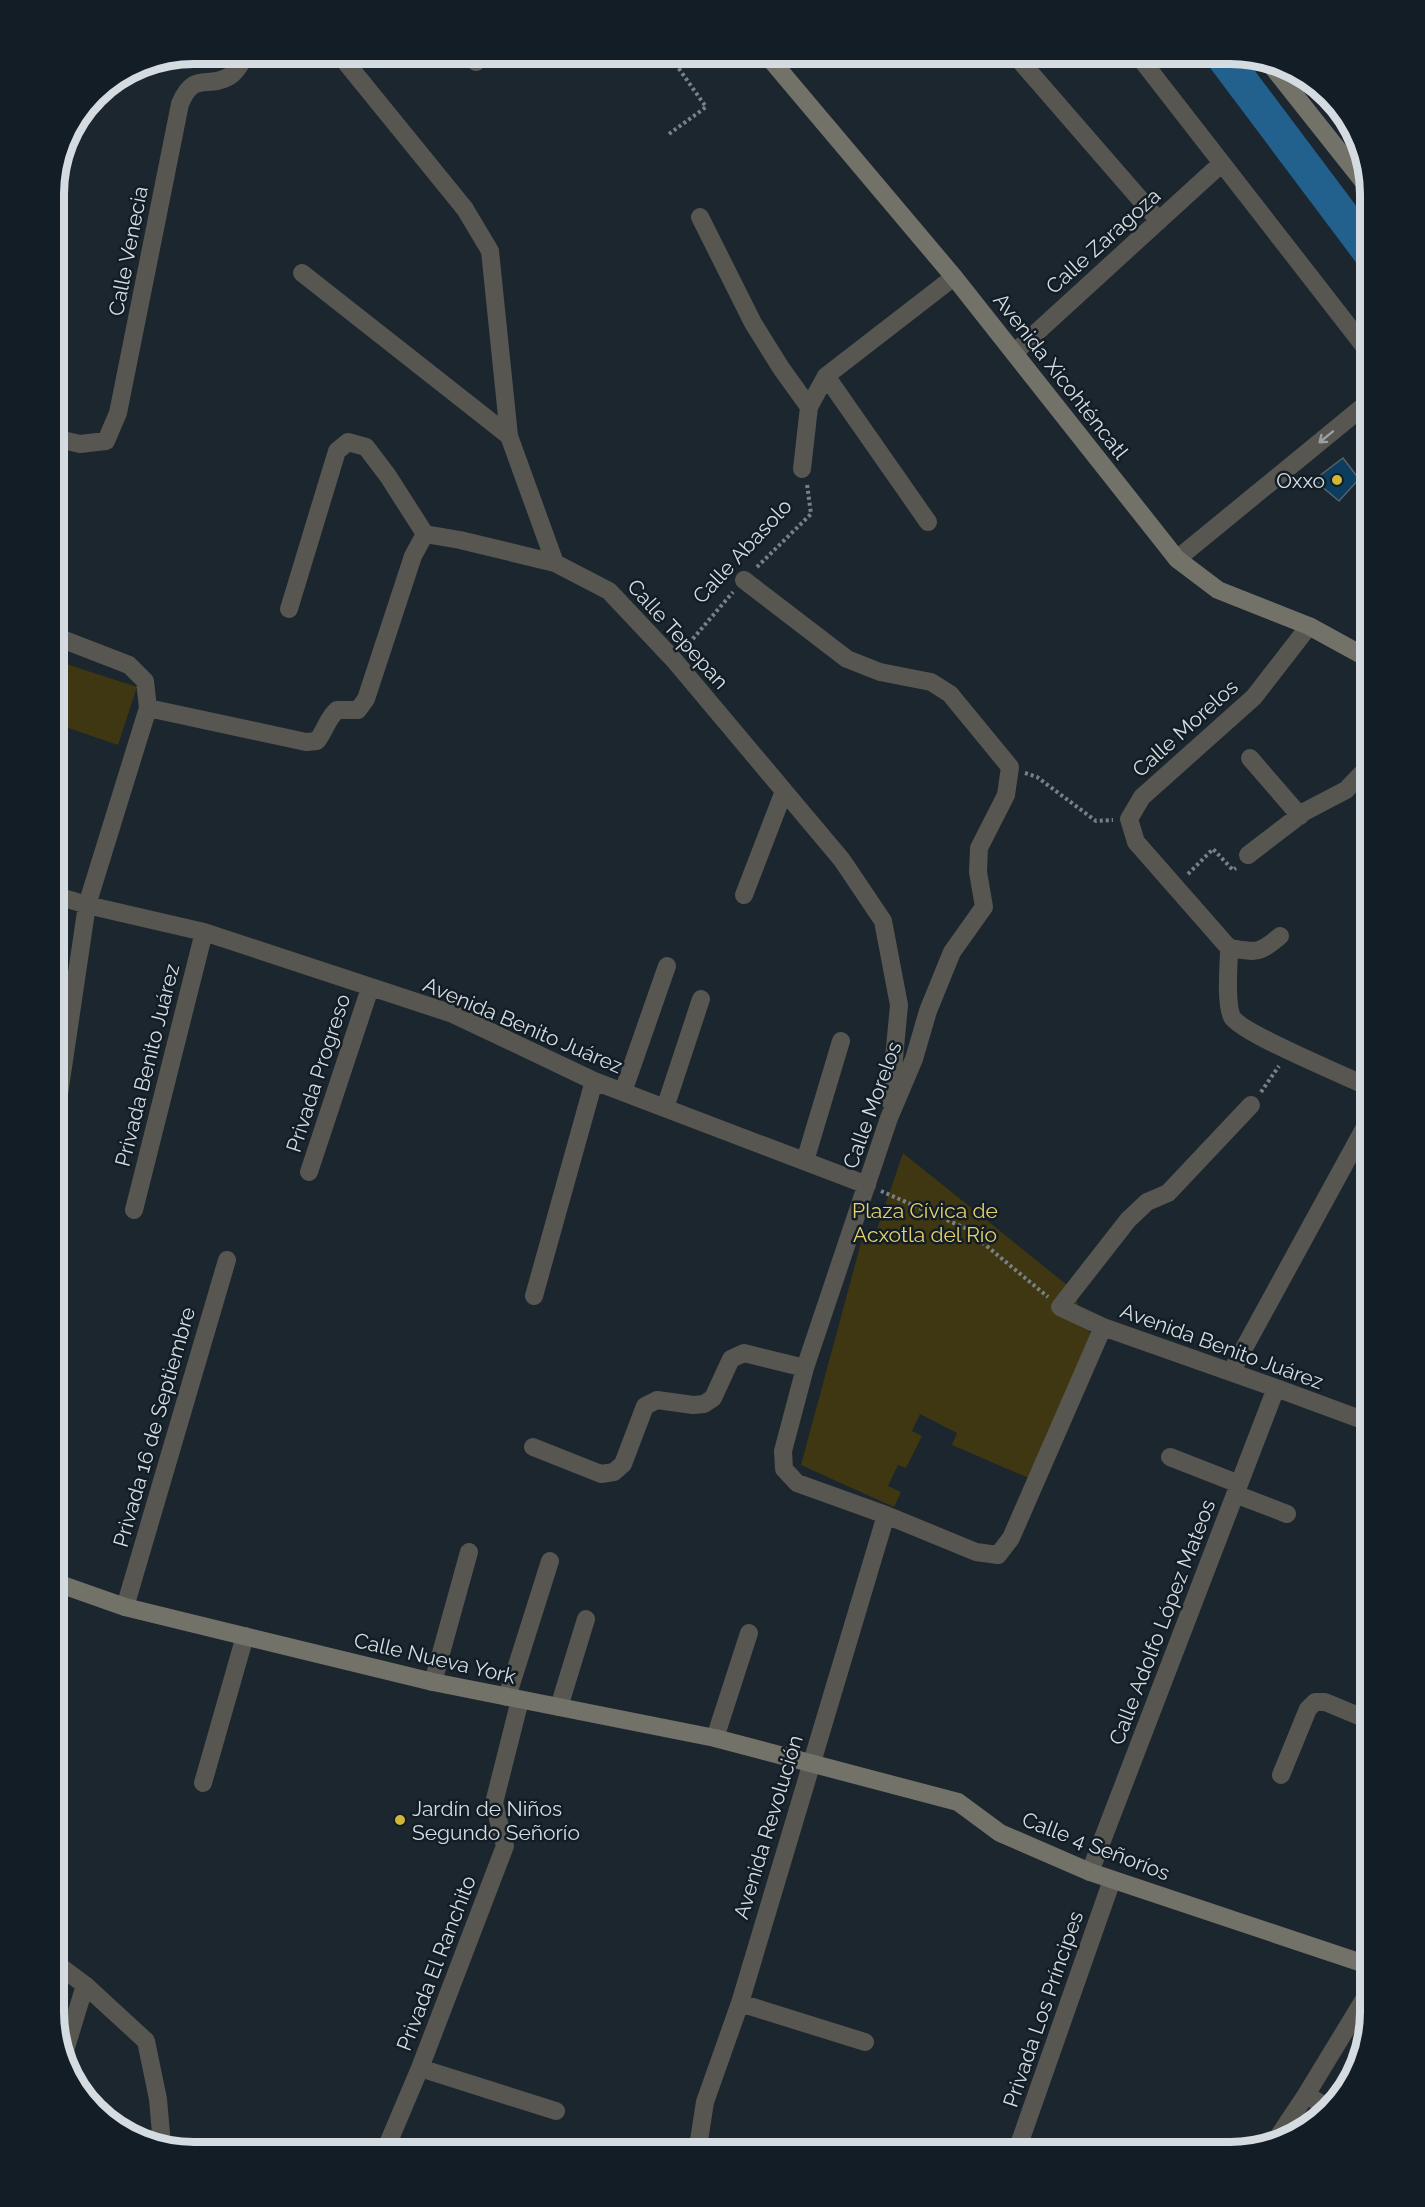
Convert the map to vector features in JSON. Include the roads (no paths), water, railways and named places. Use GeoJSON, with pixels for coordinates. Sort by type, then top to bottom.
{"type":"FeatureCollection","features":[{"type":"Feature","properties":{"kind":"street","name":"Calle Venecia"},"geometry":{"type":"LineString","coordinates":[[65,441],[80,444],[106,441],[118,413],[180,104],[186,89],[200,82],[232,76],[240,64]]}},
{"type":"Feature","properties":{"kind":"street"},"geometry":{"type":"LineString","coordinates":[[347,64],[465,209],[490,251],[495,282],[509,436],[555,563]]}},
{"type":"Feature","properties":{"kind":"street","name":"Avenida Xicohténcatl"},"geometry":{"type":"LineString","coordinates":[[775,65],[954,277],[1177,559],[1218,590],[1309,626],[1360,654]]}},
{"type":"Feature","properties":{"kind":"street"},"geometry":{"type":"LineString","coordinates":[[1023,65],[1159,221]]}},
{"type":"Feature","properties":{"kind":"street"},"geometry":{"type":"LineString","coordinates":[[1146,65],[1360,341]]}},
{"type":"Feature","properties":{"kind":"street"},"geometry":{"type":"LineString","coordinates":[[1277,73],[1359,176]]}},
{"type":"Feature","properties":{"kind":"street","name":"Calle Zaragoza"},"geometry":{"type":"LineString","coordinates":[[1014,353],[1222,163]]}},
{"type":"Feature","properties":{"kind":"street"},"geometry":{"type":"LineString","coordinates":[[700,217],[753,322],[808,407]]}},
{"type":"Feature","properties":{"kind":"street"},"geometry":{"type":"LineString","coordinates":[[302,273],[509,436]]}},
{"type":"Feature","properties":{"kind":"street"},"geometry":{"type":"LineString","coordinates":[[802,469],[808,407],[826,376],[954,277]]}},
{"type":"Feature","properties":{"kind":"street"},"geometry":{"type":"LineString","coordinates":[[826,376],[928,522]]}},
{"type":"Feature","properties":{"kind":"street"},"geometry":{"type":"LineString","coordinates":[[1177,559],[1360,409]]}},
{"type":"Feature","properties":{"kind":"street"},"geometry":{"type":"LineString","coordinates":[[148,708],[306,742],[317,741],[324,733],[330,716],[337,710],[358,710],[366,699],[413,556],[425,534],[388,476],[366,447],[348,442],[337,452],[289,609]]}},
{"type":"Feature","properties":{"kind":"street","name":"Calle Tepepan"},"geometry":{"type":"LineString","coordinates":[[425,534],[555,563],[609,591],[674,660],[842,860],[883,921],[899,1005],[889,1118]]}},
{"type":"Feature","properties":{"kind":"street","name":"Calle Morelos"},"geometry":{"type":"LineString","coordinates":[[744,580],[847,659],[880,672],[931,682],[950,694],[1010,767],[1006,795],[979,848],[978,872],[984,907],[952,952],[928,1011],[914,1059],[889,1118],[805,1368],[783,1451],[784,1469],[797,1484],[886,1515]]}},
{"type":"Feature","properties":{"kind":"street","name":"Calle Morelos"},"geometry":{"type":"LineString","coordinates":[[1229,948],[1136,842],[1129,819],[1142,797],[1254,698],[1309,626]]}},
{"type":"Feature","properties":{"kind":"street"},"geometry":{"type":"LineString","coordinates":[[65,640],[129,665],[144,681],[148,708],[87,905],[65,1057]]}},
{"type":"Feature","properties":{"kind":"street"},"geometry":{"type":"LineString","coordinates":[[1250,758],[1300,816]]}},
{"type":"Feature","properties":{"kind":"street"},"geometry":{"type":"LineString","coordinates":[[1248,855],[1300,816],[1347,790],[1360,776]]}},
{"type":"Feature","properties":{"kind":"street"},"geometry":{"type":"LineString","coordinates":[[744,894],[784,790]]}},
{"type":"Feature","properties":{"kind":"street","name":"Avenida Benito Juárez"},"geometry":{"type":"LineString","coordinates":[[65,899],[204,932],[453,1014],[594,1081],[867,1185]]}},
{"type":"Feature","properties":{"kind":"street","name":"Privada Benito Juárez"},"geometry":{"type":"LineString","coordinates":[[134,1210],[204,932]]}},
{"type":"Feature","properties":{"kind":"street"},"geometry":{"type":"LineString","coordinates":[[1280,936],[1263,950],[1253,952],[1229,948],[1229,1005],[1232,1016],[1240,1025],[1360,1083]]}},
{"type":"Feature","properties":{"kind":"street"},"geometry":{"type":"LineString","coordinates":[[623,1092],[667,966]]}},
{"type":"Feature","properties":{"kind":"street","name":"Privada Progreso"},"geometry":{"type":"LineString","coordinates":[[309,1172],[370,988]]}},
{"type":"Feature","properties":{"kind":"street"},"geometry":{"type":"LineString","coordinates":[[665,1108],[701,999]]}},
{"type":"Feature","properties":{"kind":"street"},"geometry":{"type":"LineString","coordinates":[[805,1161],[841,1041]]}},
{"type":"Feature","properties":{"kind":"street"},"geometry":{"type":"LineString","coordinates":[[534,1296],[594,1081]]}},
{"type":"Feature","properties":{"kind":"street","name":"Avenida Benito Juárez"},"geometry":{"type":"LineString","coordinates":[[1251,1105],[1168,1193],[1148,1202],[1128,1220],[1060,1306],[1103,1327],[1360,1420]]}},
{"type":"Feature","properties":{"kind":"street"},"geometry":{"type":"LineString","coordinates":[[1231,1372],[1360,1136]]}},
{"type":"Feature","properties":{"kind":"street","name":"Privada 16 de Septiembre"},"geometry":{"type":"LineString","coordinates":[[125,1607],[227,1260]]}},
{"type":"Feature","properties":{"kind":"street"},"geometry":{"type":"LineString","coordinates":[[886,1515],[976,1552],[998,1555],[1011,1538],[1103,1327]]}},
{"type":"Feature","properties":{"kind":"street"},"geometry":{"type":"LineString","coordinates":[[533,1448],[601,1474],[614,1472],[623,1464],[645,1406],[657,1400],[693,1405],[704,1404],[713,1398],[731,1359],[744,1353],[805,1368]]}},
{"type":"Feature","properties":{"kind":"street","name":"Calle Adolfo López Mateos"},"geometry":{"type":"LineString","coordinates":[[1090,1872],[1276,1388]]}},
{"type":"Feature","properties":{"kind":"street"},"geometry":{"type":"LineString","coordinates":[[1170,1457],[1287,1514]]}},
{"type":"Feature","properties":{"kind":"street","name":"Avenida Revolución"},"geometry":{"type":"LineString","coordinates":[[699,2142],[705,2102],[740,2003],[886,1515]]}},
{"type":"Feature","properties":{"kind":"street"},"geometry":{"type":"LineString","coordinates":[[433,1682],[469,1552]]}},
{"type":"Feature","properties":{"kind":"street","name":"Privada El Ranchito"},"geometry":{"type":"LineString","coordinates":[[389,2142],[420,2068],[505,1846],[494,1803],[514,1699],[550,1561]]}},
{"type":"Feature","properties":{"kind":"street","name":"Calle Nueva York"},"geometry":{"type":"LineString","coordinates":[[64,1586],[125,1607],[433,1682],[715,1738],[810,1763]]}},
{"type":"Feature","properties":{"kind":"street"},"geometry":{"type":"LineString","coordinates":[[559,1707],[586,1619]]}},
{"type":"Feature","properties":{"kind":"street"},"geometry":{"type":"LineString","coordinates":[[715,1738],[749,1633]]}},
{"type":"Feature","properties":{"kind":"street"},"geometry":{"type":"LineString","coordinates":[[203,1783],[245,1636]]}},
{"type":"Feature","properties":{"kind":"street"},"geometry":{"type":"LineString","coordinates":[[1281,1775],[1308,1709],[1316,1702],[1325,1702],[1360,1716]]}},
{"type":"Feature","properties":{"kind":"street","name":"Calle 4 Señoríos"},"geometry":{"type":"LineString","coordinates":[[810,1763],[958,1802],[1000,1833],[1090,1872],[1360,1962]]}},
{"type":"Feature","properties":{"kind":"street","name":"Privada Los Príncipes"},"geometry":{"type":"LineString","coordinates":[[1020,2142],[1113,1880]]}},
{"type":"Feature","properties":{"kind":"street"},"geometry":{"type":"LineString","coordinates":[[64,1969],[85,1985],[146,2041],[158,2099],[161,2138]]}},
{"type":"Feature","properties":{"kind":"street"},"geometry":{"type":"LineString","coordinates":[[68,2041],[85,1985]]}},
{"type":"Feature","properties":{"kind":"street"},"geometry":{"type":"LineString","coordinates":[[740,2003],[865,2042]]}},
{"type":"Feature","properties":{"kind":"street"},"geometry":{"type":"LineString","coordinates":[[1281,2132],[1360,2006]]}},
{"type":"Feature","properties":{"kind":"street","name":"Privada El Ranchito"},"geometry":{"type":"LineString","coordinates":[[420,2068],[556,2111]]}},
{"type":"Feature","properties":{"kind":"street"},"geometry":{"type":"LineString","coordinates":[[1306,2095],[1322,2104]]}},
{"type":"Feature","properties":{"kind":"waterway"},"geometry":{"type":"LineString","coordinates":[[1229,65],[1360,239]]}},
{"type":"Feature","properties":{"kind":"place","name":"Oxxo"},"geometry":{"type":"Point","coordinates":[1337,480]}},
{"type":"Feature","properties":{"kind":"place","name":"Jardín de Niños Segundo Señorío"},"geometry":{"type":"Point","coordinates":[400,1820]}},
{"type":"Feature","properties":{"kind":"park label","name":"Plaza Cívica de Acxotla del Río"},"geometry":{"type":"Point","coordinates":[925,1222]}}]}
